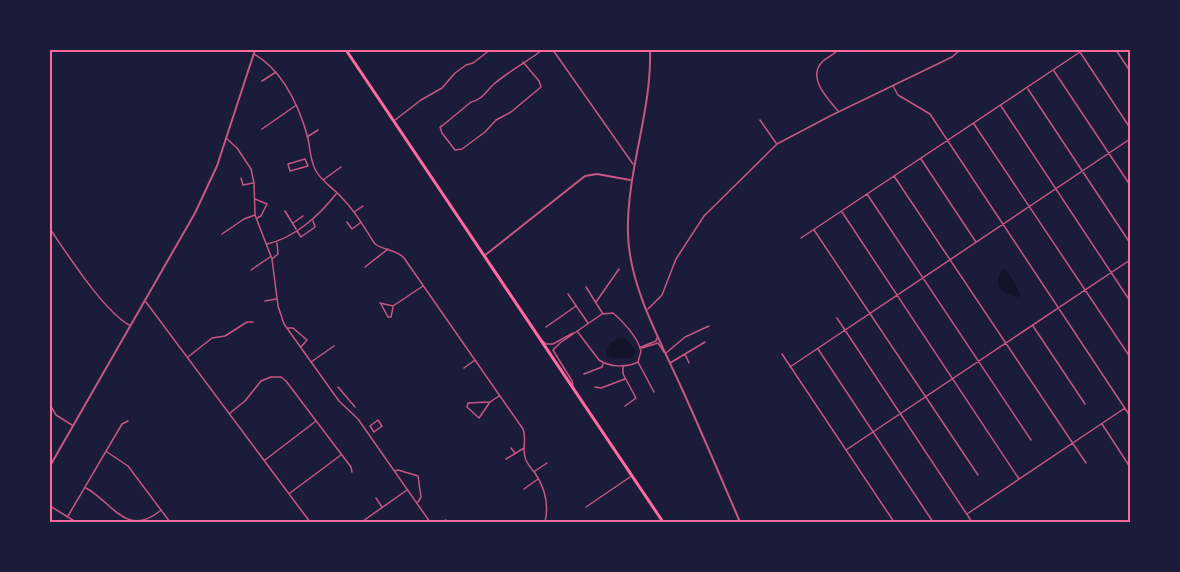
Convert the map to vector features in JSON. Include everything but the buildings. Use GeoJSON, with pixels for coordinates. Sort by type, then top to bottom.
{"type":"FeatureCollection","features":[{"type":"Feature","properties":{"kind":"main road"},"geometry":{"type":"LineString","coordinates":[[346,50],[663,522]]}},
{"type":"Feature","properties":{"kind":"street"},"geometry":{"type":"LineString","coordinates":[[393,121],[442,88],[460,69],[473,63],[490,50]]}},
{"type":"Feature","properties":{"kind":"street"},"geometry":{"type":"LineString","coordinates":[[523,62],[539,81],[541,87],[511,112],[496,120],[485,132],[462,149],[455,150],[440,127],[471,102],[476,101],[491,86],[523,62],[542,50]]}},
{"type":"Feature","properties":{"kind":"street"},"geometry":{"type":"LineString","coordinates":[[553,50],[634,165]]}},
{"type":"Feature","properties":{"kind":"street"},"geometry":{"type":"LineString","coordinates":[[650,50],[650,79],[631,181],[628,229],[630,262],[665,354]]}},
{"type":"Feature","properties":{"kind":"street"},"geometry":{"type":"LineString","coordinates":[[838,50],[819,67],[816,78],[838,112]]}},
{"type":"Feature","properties":{"kind":"street"},"geometry":{"type":"LineString","coordinates":[[647,310],[662,295],[676,259],[704,216],[777,144],[952,57],[960,50]]}},
{"type":"Feature","properties":{"kind":"street"},"geometry":{"type":"LineString","coordinates":[[801,238],[1083,50]]}},
{"type":"Feature","properties":{"kind":"street"},"geometry":{"type":"LineString","coordinates":[[1116,50],[1131,70]]}},
{"type":"Feature","properties":{"kind":"street"},"geometry":{"type":"LineString","coordinates":[[50,466],[195,213],[217,166],[254,52],[276,72],[296,105],[307,137],[313,165],[323,180],[354,213],[375,244],[401,254],[525,433],[525,458],[545,494],[547,507],[545,522]]}},
{"type":"Feature","properties":{"kind":"street"},"geometry":{"type":"LineString","coordinates":[[1080,52],[1131,128]]}},
{"type":"Feature","properties":{"kind":"street"},"geometry":{"type":"LineString","coordinates":[[1054,69],[1131,185]]}},
{"type":"Feature","properties":{"kind":"street"},"geometry":{"type":"LineString","coordinates":[[262,81],[276,72]]}},
{"type":"Feature","properties":{"kind":"street"},"geometry":{"type":"LineString","coordinates":[[892,85],[898,95],[930,114],[1131,416]]}},
{"type":"Feature","properties":{"kind":"street"},"geometry":{"type":"LineString","coordinates":[[1027,87],[1131,243]]}},
{"type":"Feature","properties":{"kind":"street"},"geometry":{"type":"LineString","coordinates":[[262,129],[296,105]]}},
{"type":"Feature","properties":{"kind":"street"},"geometry":{"type":"LineString","coordinates":[[1000,105],[1131,301]]}},
{"type":"Feature","properties":{"kind":"street"},"geometry":{"type":"LineString","coordinates":[[760,120],[777,144]]}},
{"type":"Feature","properties":{"kind":"street"},"geometry":{"type":"LineString","coordinates":[[974,123],[1131,357]]}},
{"type":"Feature","properties":{"kind":"street"},"geometry":{"type":"LineString","coordinates":[[307,137],[318,130]]}},
{"type":"Feature","properties":{"kind":"street"},"geometry":{"type":"LineString","coordinates":[[226,138],[245,157],[254,183],[255,216],[271,258],[277,299],[286,329],[339,401],[365,429],[430,522]]}},
{"type":"Feature","properties":{"kind":"street"},"geometry":{"type":"LineString","coordinates":[[790,367],[1131,139]]}},
{"type":"Feature","properties":{"kind":"street"},"geometry":{"type":"LineString","coordinates":[[920,158],[976,242]]}},
{"type":"Feature","properties":{"kind":"street"},"geometry":{"type":"LineString","coordinates":[[308,166],[305,159],[288,164],[290,171],[313,165]]}},
{"type":"Feature","properties":{"kind":"street"},"geometry":{"type":"LineString","coordinates":[[323,180],[341,167]]}},
{"type":"Feature","properties":{"kind":"street"},"geometry":{"type":"LineString","coordinates":[[484,256],[585,176],[597,174],[631,181]]}},
{"type":"Feature","properties":{"kind":"street"},"geometry":{"type":"LineString","coordinates":[[894,176],[1086,463]]}},
{"type":"Feature","properties":{"kind":"street"},"geometry":{"type":"LineString","coordinates":[[241,178],[243,185],[254,183]]}},
{"type":"Feature","properties":{"kind":"street"},"geometry":{"type":"LineString","coordinates":[[267,244],[276,242],[313,219],[337,193]]}},
{"type":"Feature","properties":{"kind":"street"},"geometry":{"type":"LineString","coordinates":[[867,194],[1031,440]]}},
{"type":"Feature","properties":{"kind":"street"},"geometry":{"type":"LineString","coordinates":[[254,198],[267,204],[261,216],[256,219]]}},
{"type":"Feature","properties":{"kind":"street"},"geometry":{"type":"LineString","coordinates":[[354,213],[363,206]]}},
{"type":"Feature","properties":{"kind":"street"},"geometry":{"type":"LineString","coordinates":[[285,211],[301,237],[315,227],[313,219]]}},
{"type":"Feature","properties":{"kind":"street"},"geometry":{"type":"LineString","coordinates":[[841,212],[1019,479]]}},
{"type":"Feature","properties":{"kind":"street"},"geometry":{"type":"LineString","coordinates":[[222,234],[246,218],[255,216]]}},
{"type":"Feature","properties":{"kind":"street"},"geometry":{"type":"LineString","coordinates":[[293,223],[303,216]]}},
{"type":"Feature","properties":{"kind":"street"},"geometry":{"type":"LineString","coordinates":[[346,222],[352,229],[360,223]]}},
{"type":"Feature","properties":{"kind":"street"},"geometry":{"type":"LineString","coordinates":[[50,229],[107,307],[130,325]]}},
{"type":"Feature","properties":{"kind":"street"},"geometry":{"type":"LineString","coordinates":[[814,230],[978,475]]}},
{"type":"Feature","properties":{"kind":"street"},"geometry":{"type":"LineString","coordinates":[[251,270],[278,254],[276,242]]}},
{"type":"Feature","properties":{"kind":"street"},"geometry":{"type":"LineString","coordinates":[[365,267],[388,249]]}},
{"type":"Feature","properties":{"kind":"street"},"geometry":{"type":"LineString","coordinates":[[846,450],[1131,260]]}},
{"type":"Feature","properties":{"kind":"street"},"geometry":{"type":"LineString","coordinates":[[596,302],[619,269]]}},
{"type":"Feature","properties":{"kind":"street"},"geometry":{"type":"LineString","coordinates":[[393,306],[380,303],[388,317],[391,317],[393,306],[423,285]]}},
{"type":"Feature","properties":{"kind":"street"},"geometry":{"type":"LineString","coordinates":[[586,287],[603,314]]}},
{"type":"Feature","properties":{"kind":"street"},"geometry":{"type":"LineString","coordinates":[[568,294],[588,323]]}},
{"type":"Feature","properties":{"kind":"street"},"geometry":{"type":"LineString","coordinates":[[265,301],[277,299]]}},
{"type":"Feature","properties":{"kind":"street"},"geometry":{"type":"LineString","coordinates":[[145,301],[310,522]]}},
{"type":"Feature","properties":{"kind":"street"},"geometry":{"type":"LineString","coordinates":[[546,327],[576,306]]}},
{"type":"Feature","properties":{"kind":"street"},"geometry":{"type":"LineString","coordinates":[[573,389],[572,381],[553,350],[555,346],[588,323],[603,314],[613,313],[641,348]]}},
{"type":"Feature","properties":{"kind":"street"},"geometry":{"type":"LineString","coordinates":[[837,318],[899,415],[972,522]]}},
{"type":"Feature","properties":{"kind":"street"},"geometry":{"type":"LineString","coordinates":[[526,320],[543,341],[550,345],[577,332]]}},
{"type":"Feature","properties":{"kind":"street"},"geometry":{"type":"LineString","coordinates":[[187,357],[212,338],[225,336],[247,322],[253,322]]}},
{"type":"Feature","properties":{"kind":"street"},"geometry":{"type":"LineString","coordinates":[[665,354],[685,337],[709,326]]}},
{"type":"Feature","properties":{"kind":"street"},"geometry":{"type":"LineString","coordinates":[[1032,326],[1085,404]]}},
{"type":"Feature","properties":{"kind":"street"},"geometry":{"type":"LineString","coordinates":[[286,329],[293,328],[307,340],[301,348]]}},
{"type":"Feature","properties":{"kind":"street"},"geometry":{"type":"LineString","coordinates":[[577,332],[599,360],[604,363],[622,366],[638,362]]}},
{"type":"Feature","properties":{"kind":"street"},"geometry":{"type":"LineString","coordinates":[[641,348],[656,341],[657,334]]}},
{"type":"Feature","properties":{"kind":"street"},"geometry":{"type":"LineString","coordinates":[[670,363],[705,342]]}},
{"type":"Feature","properties":{"kind":"street"},"geometry":{"type":"LineString","coordinates":[[641,348],[658,343],[665,354],[740,522]]}},
{"type":"Feature","properties":{"kind":"street"},"geometry":{"type":"LineString","coordinates":[[311,362],[334,346]]}},
{"type":"Feature","properties":{"kind":"street"},"geometry":{"type":"LineString","coordinates":[[641,348],[638,362],[654,392]]}},
{"type":"Feature","properties":{"kind":"street"},"geometry":{"type":"LineString","coordinates":[[817,349],[933,522]]}},
{"type":"Feature","properties":{"kind":"street"},"geometry":{"type":"LineString","coordinates":[[685,353],[689,363]]}},
{"type":"Feature","properties":{"kind":"street"},"geometry":{"type":"LineString","coordinates":[[782,354],[894,522]]}},
{"type":"Feature","properties":{"kind":"street"},"geometry":{"type":"LineString","coordinates":[[464,368],[475,360]]}},
{"type":"Feature","properties":{"kind":"street"},"geometry":{"type":"LineString","coordinates":[[584,374],[602,367],[604,363]]}},
{"type":"Feature","properties":{"kind":"street"},"geometry":{"type":"LineString","coordinates":[[622,366],[623,374],[636,398],[625,406]]}},
{"type":"Feature","properties":{"kind":"street"},"geometry":{"type":"LineString","coordinates":[[229,413],[245,401],[261,381],[278,376],[286,381],[317,420],[352,472]]}},
{"type":"Feature","properties":{"kind":"street"},"geometry":{"type":"LineString","coordinates":[[595,387],[601,388],[625,378]]}},
{"type":"Feature","properties":{"kind":"street"},"geometry":{"type":"LineString","coordinates":[[338,387],[355,407]]}},
{"type":"Feature","properties":{"kind":"street"},"geometry":{"type":"LineString","coordinates":[[339,401],[347,396]]}},
{"type":"Feature","properties":{"kind":"street"},"geometry":{"type":"LineString","coordinates":[[490,402],[468,403],[467,407],[479,418],[490,402],[500,396]]}},
{"type":"Feature","properties":{"kind":"street"},"geometry":{"type":"LineString","coordinates":[[50,405],[56,415],[73,426]]}},
{"type":"Feature","properties":{"kind":"street"},"geometry":{"type":"LineString","coordinates":[[966,514],[1125,408]]}},
{"type":"Feature","properties":{"kind":"street"},"geometry":{"type":"LineString","coordinates":[[264,460],[317,420]]}},
{"type":"Feature","properties":{"kind":"street"},"geometry":{"type":"LineString","coordinates":[[68,516],[122,424],[128,421]]}},
{"type":"Feature","properties":{"kind":"street"},"geometry":{"type":"LineString","coordinates":[[1101,424],[1131,467]]}},
{"type":"Feature","properties":{"kind":"street"},"geometry":{"type":"LineString","coordinates":[[365,429],[370,426]]}},
{"type":"Feature","properties":{"kind":"street"},"geometry":{"type":"LineString","coordinates":[[511,448],[516,453]]}},
{"type":"Feature","properties":{"kind":"street"},"geometry":{"type":"LineString","coordinates":[[506,459],[525,448]]}},
{"type":"Feature","properties":{"kind":"street"},"geometry":{"type":"LineString","coordinates":[[106,452],[128,466],[170,522]]}},
{"type":"Feature","properties":{"kind":"street"},"geometry":{"type":"LineString","coordinates":[[289,493],[342,454]]}},
{"type":"Feature","properties":{"kind":"street"},"geometry":{"type":"LineString","coordinates":[[534,472],[546,463]]}},
{"type":"Feature","properties":{"kind":"street"},"geometry":{"type":"LineString","coordinates":[[394,471],[418,476],[421,497],[417,503]]}},
{"type":"Feature","properties":{"kind":"street"},"geometry":{"type":"LineString","coordinates":[[586,507],[632,476]]}},
{"type":"Feature","properties":{"kind":"street"},"geometry":{"type":"LineString","coordinates":[[524,489],[538,479]]}},
{"type":"Feature","properties":{"kind":"street"},"geometry":{"type":"LineString","coordinates":[[85,487],[100,496],[126,520],[144,520],[160,511]]}},
{"type":"Feature","properties":{"kind":"street"},"geometry":{"type":"LineString","coordinates":[[363,522],[407,489]]}},
{"type":"Feature","properties":{"kind":"street"},"geometry":{"type":"LineString","coordinates":[[376,498],[382,507]]}},
{"type":"Feature","properties":{"kind":"street"},"geometry":{"type":"LineString","coordinates":[[50,506],[76,522]]}},
{"type":"Feature","properties":{"kind":"street"},"geometry":{"type":"LineString","coordinates":[[442,522],[446,520]]}},
{"type":"Feature","properties":{"kind":"shaded area"},"geometry":{"type":"Polygon","coordinates":[[[1003,268],[1008,272],[1020,293],[1019,297],[1003,292],[998,285],[1003,268]]]}},
{"type":"Feature","properties":{"kind":"shaded area"},"geometry":{"type":"Polygon","coordinates":[[[619,338],[626,339],[636,351],[631,358],[611,358],[607,355],[609,346],[619,338]]]}}]}
